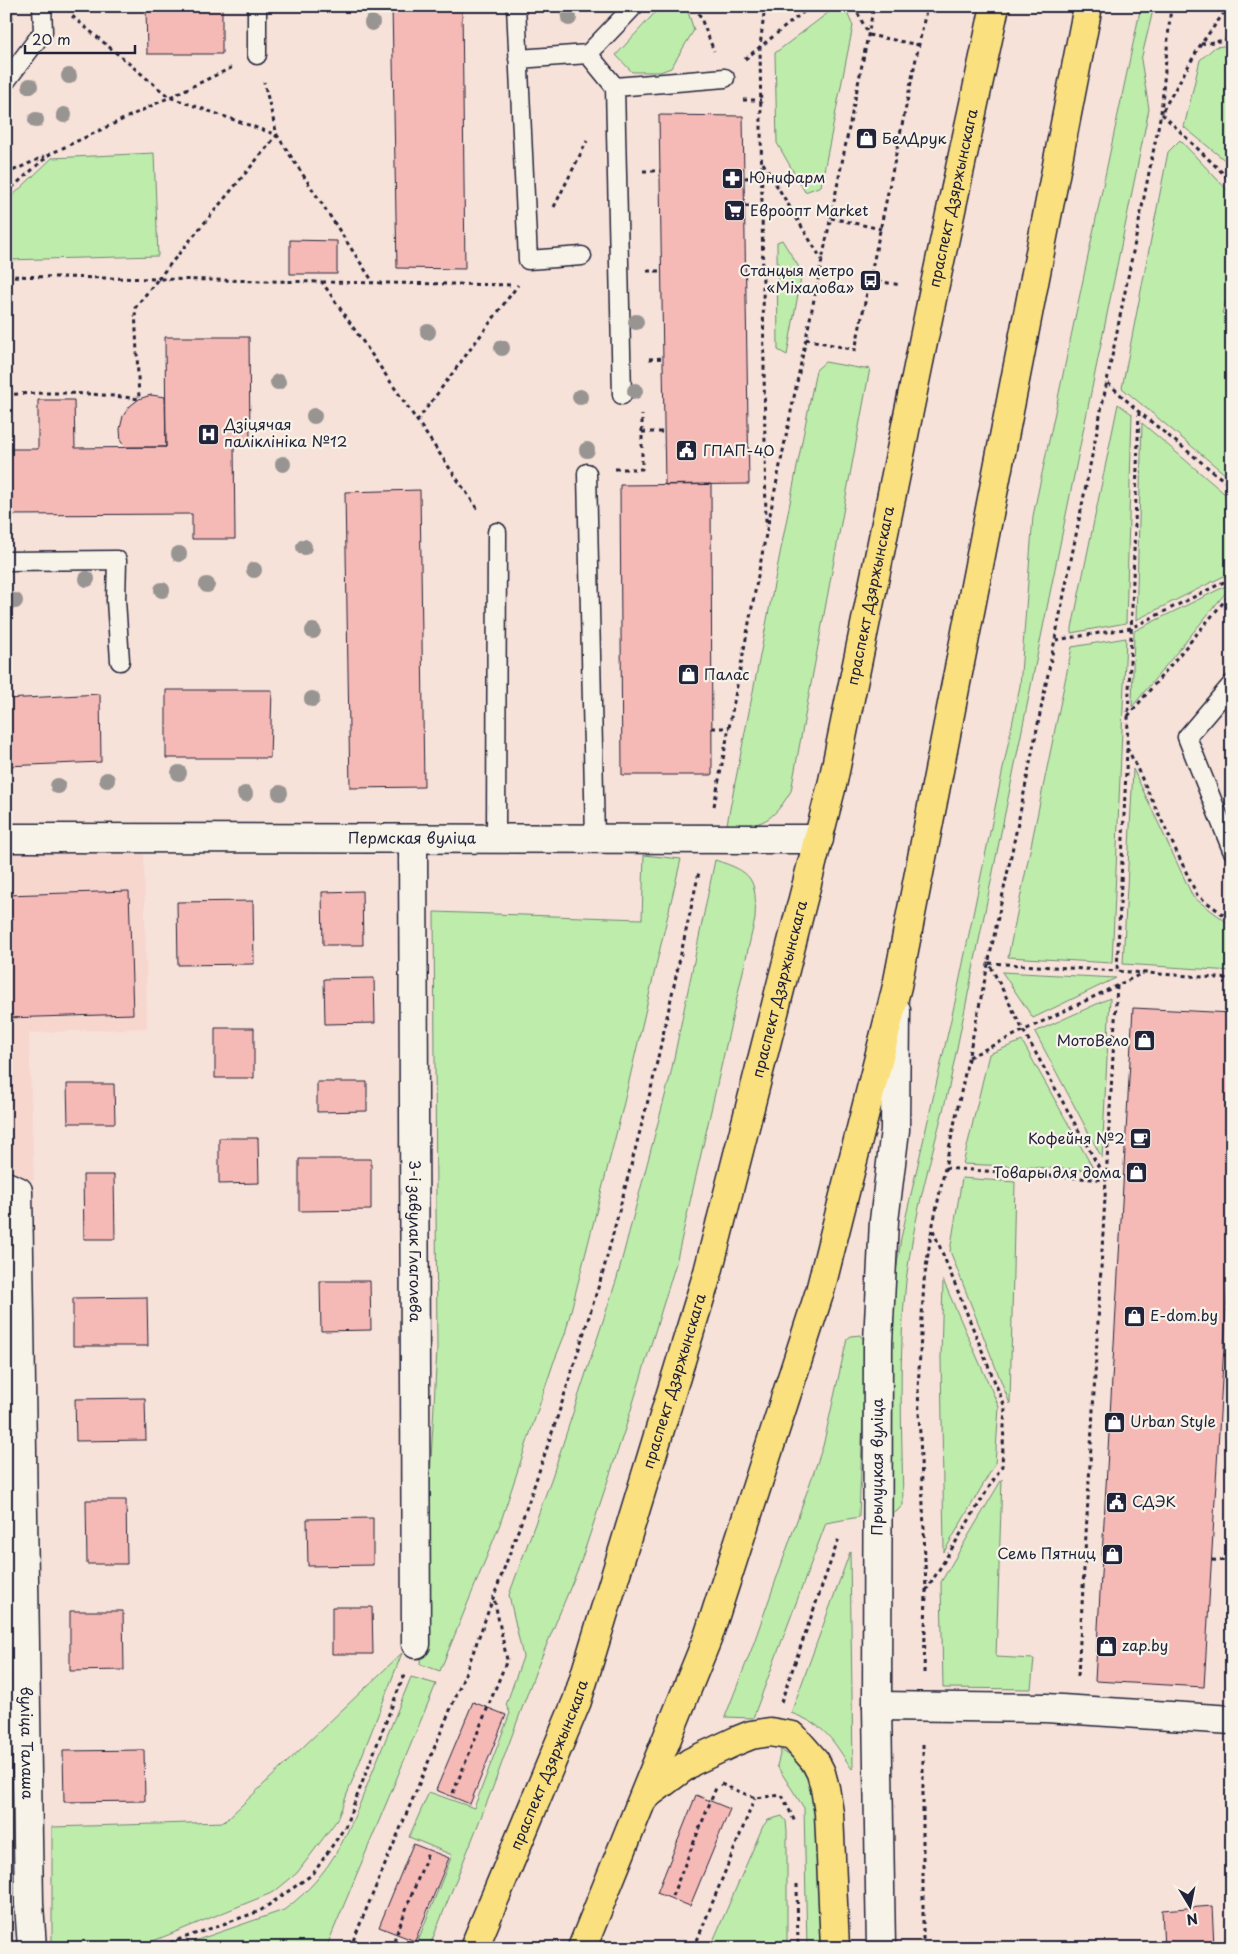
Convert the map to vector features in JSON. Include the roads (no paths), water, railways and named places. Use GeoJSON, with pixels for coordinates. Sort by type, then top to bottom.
{"type":"FeatureCollection","features":[{"type":"Feature","properties":{"kind":"main road","name":"праспект Дзяржынскага"},"geometry":{"type":"LineString","coordinates":[[474,1948],[577,1701],[708,1272],[833,781],[930,309],[995,6]]}},
{"type":"Feature","properties":{"kind":"main road"},"geometry":{"type":"LineString","coordinates":[[582,1948],[708,1638],[820,1291],[897,986],[1088,6]]}},
{"type":"Feature","properties":{"kind":"main road"},"geometry":{"type":"LineString","coordinates":[[644,1797],[691,1762],[736,1741],[751,1735],[770,1732],[793,1736],[815,1761],[825,1788],[829,1813],[835,1948]]}},
{"type":"Feature","properties":{"kind":"street","name":"Пермская вуліца"},"geometry":{"type":"LineString","coordinates":[[6,838],[819,839]]}},
{"type":"Feature","properties":{"kind":"street","name":"3-і завулак Глаголева"},"geometry":{"type":"LineString","coordinates":[[413,839],[416,1644]]}},
{"type":"Feature","properties":{"kind":"street","name":"Прылуцкая вуліца"},"geometry":{"type":"LineString","coordinates":[[881,1948],[877,1706],[878,1342],[884,1221],[895,1130],[897,986]]}},
{"type":"Feature","properties":{"kind":"street","name":"вуліца Талаша"},"geometry":{"type":"LineString","coordinates":[[6,1186],[18,1191],[29,1904],[32,1948]]}},
{"type":"Feature","properties":{"kind":"street"},"geometry":{"type":"LineString","coordinates":[[877,1706],[1046,1708],[1232,1720]]}},
{"type":"Feature","properties":{"kind":"lane"},"geometry":{"type":"LineString","coordinates":[[6,82],[43,32],[42,6]]}},
{"type":"Feature","properties":{"kind":"lane"},"geometry":{"type":"LineString","coordinates":[[257,6],[257,55]]}},
{"type":"Feature","properties":{"kind":"lane"},"geometry":{"type":"LineString","coordinates":[[516,6],[528,260],[582,256]]}},
{"type":"Feature","properties":{"kind":"lane"},"geometry":{"type":"LineString","coordinates":[[518,59],[588,54],[634,6]]}},
{"type":"Feature","properties":{"kind":"lane"},"geometry":{"type":"LineString","coordinates":[[588,54],[615,87],[622,395]]}},
{"type":"Feature","properties":{"kind":"lane"},"geometry":{"type":"LineString","coordinates":[[615,87],[725,78]]}},
{"type":"Feature","properties":{"kind":"lane"},"geometry":{"type":"LineString","coordinates":[[587,472],[595,839]]}},
{"type":"Feature","properties":{"kind":"lane"},"geometry":{"type":"LineString","coordinates":[[496,839],[497,532]]}},
{"type":"Feature","properties":{"kind":"lane"},"geometry":{"type":"LineString","coordinates":[[6,561],[117,560],[116,600],[120,661]]}},
{"type":"Feature","properties":{"kind":"lane"},"geometry":{"type":"LineString","coordinates":[[1232,684],[1187,737],[1232,850]]}},
{"type":"Feature","properties":{"kind":"place","name":"БелДрук"},"geometry":{"type":"Point","coordinates":[866,139]}},
{"type":"Feature","properties":{"kind":"place","name":"Юнифарм"},"geometry":{"type":"Point","coordinates":[733,178]}},
{"type":"Feature","properties":{"kind":"place","name":"Евроопт Market"},"geometry":{"type":"Point","coordinates":[734,211]}},
{"type":"Feature","properties":{"kind":"place","name":"Станцыя метро «Міхалова»"},"geometry":{"type":"Point","coordinates":[870,280]}},
{"type":"Feature","properties":{"kind":"place","name":"Дзіцячая паліклініка №12"},"geometry":{"type":"Point","coordinates":[208,434]}},
{"type":"Feature","properties":{"kind":"place","name":"ГПАП-40"},"geometry":{"type":"Point","coordinates":[687,451]}},
{"type":"Feature","properties":{"kind":"place","name":"Палас"},"geometry":{"type":"Point","coordinates":[688,675]}},
{"type":"Feature","properties":{"kind":"place","name":"МотоВело"},"geometry":{"type":"Point","coordinates":[1145,1041]}},
{"type":"Feature","properties":{"kind":"place","name":"Кофейня №2"},"geometry":{"type":"Point","coordinates":[1141,1139]}},
{"type":"Feature","properties":{"kind":"place","name":"Товары для дома"},"geometry":{"type":"Point","coordinates":[1137,1173]}},
{"type":"Feature","properties":{"kind":"place","name":"E-dom.by"},"geometry":{"type":"Point","coordinates":[1134,1316]}},
{"type":"Feature","properties":{"kind":"place","name":"Urban Style"},"geometry":{"type":"Point","coordinates":[1114,1422]}},
{"type":"Feature","properties":{"kind":"place","name":"СДЭК"},"geometry":{"type":"Point","coordinates":[1116,1502]}},
{"type":"Feature","properties":{"kind":"place","name":"Семь Пятниц"},"geometry":{"type":"Point","coordinates":[1112,1554]}},
{"type":"Feature","properties":{"kind":"place","name":"zap.by"},"geometry":{"type":"Point","coordinates":[1106,1646]}}]}
